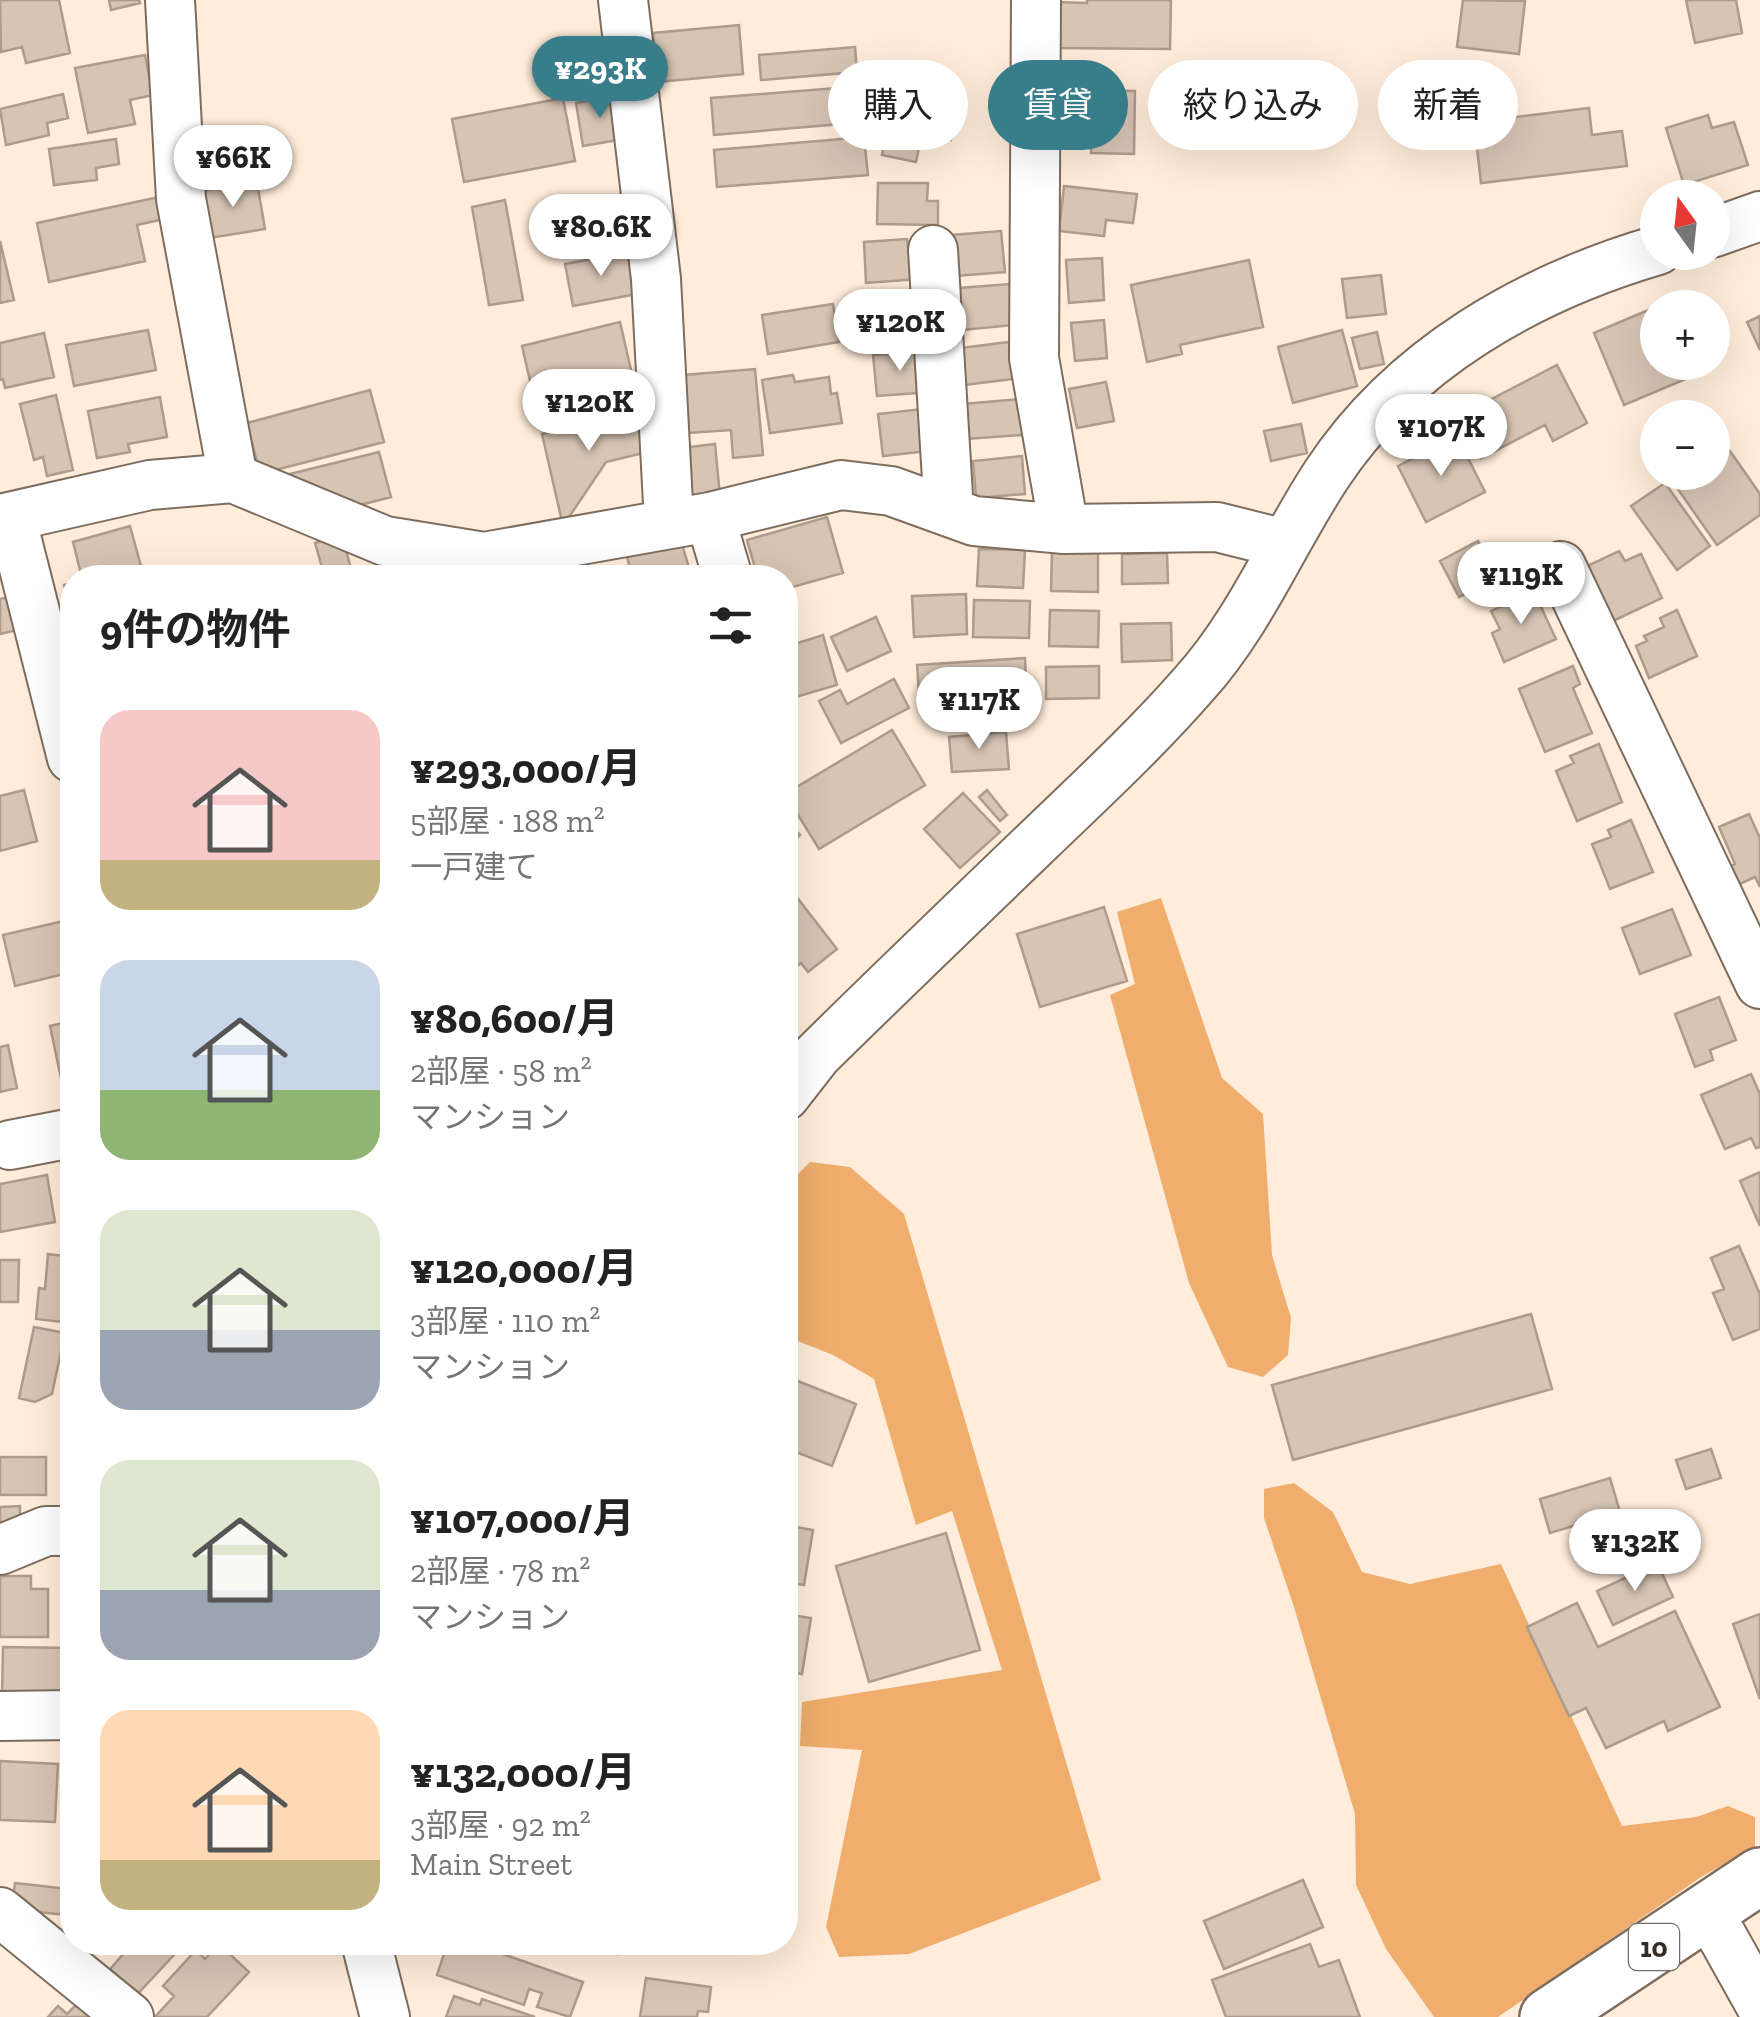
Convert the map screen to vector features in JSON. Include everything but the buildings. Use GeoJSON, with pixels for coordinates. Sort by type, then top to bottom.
{"type":"FeatureCollection","features":[{"type":"Feature","properties":{"kind":"main road","name":"10"},"geometry":{"type":"LineString","coordinates":[[1548,2017],[1760,1876]]}},
{"type":"Feature","properties":{"kind":"street"},"geometry":{"type":"LineString","coordinates":[[170,0],[180,199],[232,478]]}},
{"type":"Feature","properties":{"kind":"street"},"geometry":{"type":"LineString","coordinates":[[623,0],[690,520],[719,565]]}},
{"type":"Feature","properties":{"kind":"street"},"geometry":{"type":"LineString","coordinates":[[1036,0],[1034,358],[1064,529]]}},
{"type":"Feature","properties":{"kind":"street"},"geometry":{"type":"LineString","coordinates":[[1730,226],[1760,216]]}},
{"type":"Feature","properties":{"kind":"street"},"geometry":{"type":"LineString","coordinates":[[933,250],[948,512]]}},
{"type":"Feature","properties":{"kind":"street"},"geometry":{"type":"LineString","coordinates":[[798,1079],[817,1055],[1194,686],[1232,640],[1329,471],[1407,384],[1458,340],[1536,295],[1597,268],[1640,255]]}},
{"type":"Feature","properties":{"kind":"street"},"geometry":{"type":"LineString","coordinates":[[60,715],[5,518],[150,485],[232,478],[385,541],[484,557],[690,520],[841,485],[891,490],[974,521],[1064,529],[1217,526],[1285,544]]}},
{"type":"Feature","properties":{"kind":"street"},"geometry":{"type":"LineString","coordinates":[[1561,566],[1754,954]]}},
{"type":"Feature","properties":{"kind":"street"},"geometry":{"type":"LineString","coordinates":[[10,1145],[60,1136]]}},
{"type":"Feature","properties":{"kind":"street"},"geometry":{"type":"LineString","coordinates":[[0,1550],[46,1530],[60,1530]]}},
{"type":"Feature","properties":{"kind":"street"},"geometry":{"type":"LineString","coordinates":[[0,1716],[60,1716]]}},
{"type":"Feature","properties":{"kind":"street"},"geometry":{"type":"LineString","coordinates":[[1708,1911],[1760,2004]]}},
{"type":"Feature","properties":{"kind":"street"},"geometry":{"type":"LineString","coordinates":[[0,1912],[129,2017]]}},
{"type":"Feature","properties":{"kind":"street"},"geometry":{"type":"LineString","coordinates":[[369,1955],[385,2017]]}},
{"type":"Feature","properties":{"kind":"shaded area"},"geometry":{"type":"Polygon","coordinates":[[[1161,898],[1222,1078],[1263,1114],[1272,1255],[1291,1318],[1288,1355],[1263,1377],[1228,1367],[1189,1283],[1110,995],[1135,984],[1117,912],[1161,898]]]}},
{"type":"Feature","properties":{"kind":"shaded area"},"geometry":{"type":"Polygon","coordinates":[[[810,1162],[850,1167],[904,1214],[1101,1880],[909,1954],[839,1957],[826,1927],[862,1750],[800,1746],[802,1702],[1002,1670],[952,1511],[916,1525],[874,1379],[833,1355],[798,1341],[798,1174],[810,1162]]]}},
{"type":"Feature","properties":{"kind":"shaded area"},"geometry":{"type":"Polygon","coordinates":[[[1294,1483],[1333,1512],[1362,1572],[1410,1584],[1501,1564],[1622,1826],[1696,1817],[1728,1806],[1755,1817],[1755,1847],[1701,1877],[1498,2017],[1434,2017],[1386,1949],[1356,1885],[1355,1814],[1264,1518],[1264,1489],[1294,1483]]]}}]}
